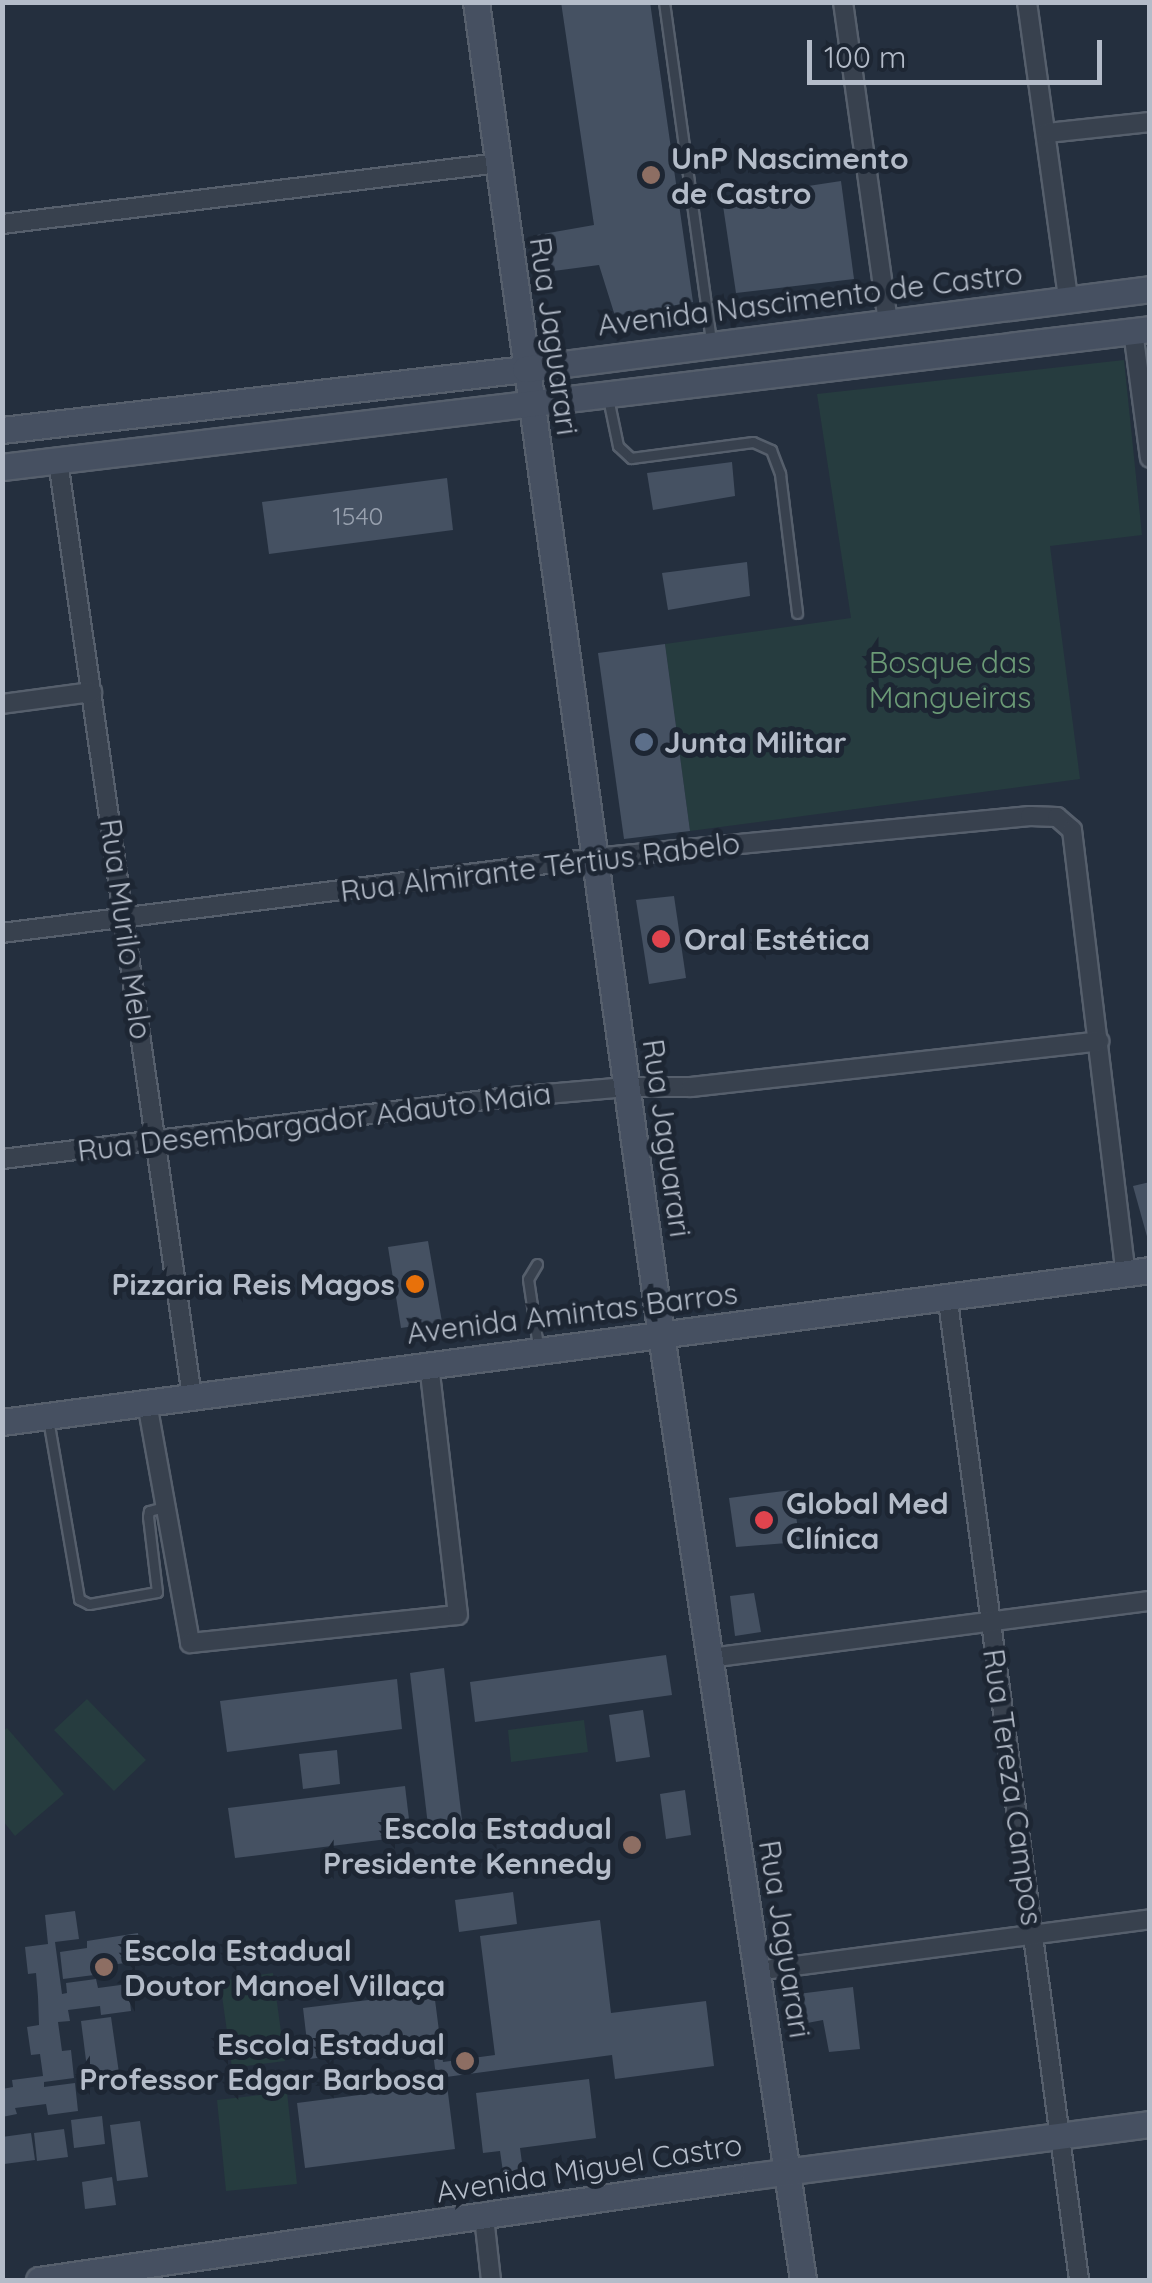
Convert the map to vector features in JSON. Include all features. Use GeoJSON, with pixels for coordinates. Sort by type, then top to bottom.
{"type":"FeatureCollection","features":[{"type":"Feature","properties":{"kind":"main road","name":"Rua Jaguarari"},"geometry":{"type":"LineString","coordinates":[[476,2],[661,1336],[804,2280]]}},
{"type":"Feature","properties":{"kind":"main road","name":"Avenida Nascimento de Castro"},"geometry":{"type":"LineString","coordinates":[[2,430],[526,369],[1150,289]]}},
{"type":"Feature","properties":{"kind":"main road"},"geometry":{"type":"LineString","coordinates":[[2,467],[1141,330]]}},
{"type":"Feature","properties":{"kind":"main road"},"geometry":{"type":"LineString","coordinates":[[797,335],[838,367]]}},
{"type":"Feature","properties":{"kind":"main road"},"geometry":{"type":"LineString","coordinates":[[184,446],[240,400]]}},
{"type":"Feature","properties":{"kind":"main road","name":"Avenida Amintas Barros"},"geometry":{"type":"LineString","coordinates":[[2,1422],[1138,1271]]}},
{"type":"Feature","properties":{"kind":"main road","name":"Avenida Miguel Castro"},"geometry":{"type":"LineString","coordinates":[[39,2280],[182,2271],[484,2217],[1150,2124]]}},
{"type":"Feature","properties":{"kind":"street"},"geometry":{"type":"LineString","coordinates":[[844,2],[888,322]]}},
{"type":"Feature","properties":{"kind":"street"},"geometry":{"type":"LineString","coordinates":[[1028,2],[1068,298]]}},
{"type":"Feature","properties":{"kind":"street"},"geometry":{"type":"LineString","coordinates":[[1047,133],[1150,122]]}},
{"type":"Feature","properties":{"kind":"street"},"geometry":{"type":"LineString","coordinates":[[2,224],[498,163]]}},
{"type":"Feature","properties":{"kind":"street"},"geometry":{"type":"LineString","coordinates":[[1141,330],[1150,458]]}},
{"type":"Feature","properties":{"kind":"street","name":"Rua Murilo Melo"},"geometry":{"type":"LineString","coordinates":[[58,460],[192,1397]]}},
{"type":"Feature","properties":{"kind":"street"},"geometry":{"type":"LineString","coordinates":[[2,704],[92,692]]}},
{"type":"Feature","properties":{"kind":"street","name":"Rua Almirante Tértius Rabelo"},"geometry":{"type":"LineString","coordinates":[[2,933],[594,858],[1030,816],[1057,817],[1072,830],[1098,1041]]}},
{"type":"Feature","properties":{"kind":"street"},"geometry":{"type":"LineString","coordinates":[[1098,1041],[1138,1271]]}},
{"type":"Feature","properties":{"kind":"street","name":"Rua Desembargador Adauto Maia"},"geometry":{"type":"LineString","coordinates":[[2,1159],[627,1087],[691,1087],[1098,1041]]}},
{"type":"Feature","properties":{"kind":"street","name":"Rua Tereza Campos"},"geometry":{"type":"LineString","coordinates":[[947,1294],[1078,2280]]}},
{"type":"Feature","properties":{"kind":"street"},"geometry":{"type":"LineString","coordinates":[[147,1403],[190,1643],[458,1615],[429,1364]]}},
{"type":"Feature","properties":{"kind":"street"},"geometry":{"type":"LineString","coordinates":[[710,1658],[1150,1601]]}},
{"type":"Feature","properties":{"kind":"street"},"geometry":{"type":"LineString","coordinates":[[757,1971],[1150,1919]]}},
{"type":"Feature","properties":{"kind":"street"},"geometry":{"type":"LineString","coordinates":[[484,2217],[491,2280]]}},
{"type":"Feature","properties":{"kind":"lane"},"geometry":{"type":"LineString","coordinates":[[664,2],[711,345]]}},
{"type":"Feature","properties":{"kind":"lane"},"geometry":{"type":"LineString","coordinates":[[608,396],[618,446],[631,458],[753,442],[771,450],[780,474],[797,614]]}},
{"type":"Feature","properties":{"kind":"lane"},"geometry":{"type":"LineString","coordinates":[[537,1264],[528,1280],[538,1349]]}},
{"type":"Feature","properties":{"kind":"lane"},"geometry":{"type":"LineString","coordinates":[[48,1416],[79,1599],[89,1604],[157,1592],[148,1517],[149,1511],[164,1507]]}},
{"type":"Feature","properties":{"kind":"green space","name":"Bosque das Mangueiras"},"geometry":{"type":"Polygon","coordinates":[[[1124,360],[1142,535],[1050,546],[1080,779],[690,831],[665,644],[851,618],[817,394],[1124,360]]]}},
{"type":"Feature","properties":{"kind":"green space"},"geometry":{"type":"Polygon","coordinates":[[[87,1699],[146,1760],[114,1791],[54,1730],[87,1699]]]}},
{"type":"Feature","properties":{"kind":"green space"},"geometry":{"type":"Polygon","coordinates":[[[584,1720],[588,1752],[511,1762],[508,1730],[584,1720]]]}},
{"type":"Feature","properties":{"kind":"green space"},"geometry":{"type":"Polygon","coordinates":[[[7,1728],[64,1794],[15,1836],[3,1821],[2,1732],[7,1728]]]}},
{"type":"Feature","properties":{"kind":"green space"},"geometry":{"type":"Polygon","coordinates":[[[273,1973],[285,2061],[232,2068],[220,1981],[273,1973]]]}},
{"type":"Feature","properties":{"kind":"green space"},"geometry":{"type":"Polygon","coordinates":[[[287,2092],[297,2184],[226,2191],[217,2100],[287,2092]]]}},
{"type":"Feature","properties":{"kind":"building"},"geometry":{"type":"Polygon","coordinates":[[[561,2],[650,2],[693,302],[615,316],[599,265],[546,272],[537,235],[594,225],[561,2]]]}},
{"type":"Feature","properties":{"kind":"building"},"geometry":{"type":"Polygon","coordinates":[[[841,181],[854,279],[736,293],[722,199],[841,181]]]}},
{"type":"Feature","properties":{"kind":"building"},"geometry":{"type":"Polygon","coordinates":[[[732,462],[735,496],[653,510],[647,473],[732,462]]]}},
{"type":"Feature","properties":{"kind":"building"},"geometry":{"type":"Polygon","coordinates":[[[447,478],[453,530],[269,554],[262,502],[447,478]]]}},
{"type":"Feature","properties":{"kind":"building"},"geometry":{"type":"Polygon","coordinates":[[[747,562],[750,596],[668,610],[662,573],[747,562]]]}},
{"type":"Feature","properties":{"kind":"building","name":"Junta Militar"},"geometry":{"type":"Polygon","coordinates":[[[665,644],[690,831],[624,839],[598,653],[665,644]]]}},
{"type":"Feature","properties":{"kind":"building","name":"Oral Estética"},"geometry":{"type":"Polygon","coordinates":[[[674,896],[686,978],[649,984],[636,900],[674,896]]]}},
{"type":"Feature","properties":{"kind":"building"},"geometry":{"type":"Polygon","coordinates":[[[1150,1182],[1150,1239],[1148,1240],[1133,1186],[1150,1182]]]}},
{"type":"Feature","properties":{"kind":"building","name":"Pizzaria Reis Magos"},"geometry":{"type":"Polygon","coordinates":[[[428,1241],[442,1322],[401,1328],[388,1247],[428,1241]]]}},
{"type":"Feature","properties":{"kind":"building","name":"Global Med Clínica"},"geometry":{"type":"Polygon","coordinates":[[[792,1490],[800,1542],[736,1547],[729,1498],[792,1490]]]}},
{"type":"Feature","properties":{"kind":"building"},"geometry":{"type":"Polygon","coordinates":[[[754,1593],[761,1632],[735,1636],[730,1596],[754,1593]]]}},
{"type":"Feature","properties":{"kind":"building"},"geometry":{"type":"Polygon","coordinates":[[[666,1655],[672,1695],[475,1722],[470,1682],[666,1655]]]}},
{"type":"Feature","properties":{"kind":"building"},"geometry":{"type":"Polygon","coordinates":[[[444,1668],[463,1829],[429,1834],[410,1673],[444,1668]]]}},
{"type":"Feature","properties":{"kind":"building"},"geometry":{"type":"Polygon","coordinates":[[[397,1679],[402,1729],[227,1752],[220,1701],[397,1679]]]}},
{"type":"Feature","properties":{"kind":"building"},"geometry":{"type":"Polygon","coordinates":[[[643,1710],[650,1757],[616,1762],[609,1715],[643,1710]]]}},
{"type":"Feature","properties":{"kind":"building"},"geometry":{"type":"Polygon","coordinates":[[[337,1750],[340,1784],[303,1789],[299,1754],[337,1750]]]}},
{"type":"Feature","properties":{"kind":"building"},"geometry":{"type":"Polygon","coordinates":[[[405,1786],[411,1836],[235,1858],[228,1808],[405,1786]]]}},
{"type":"Feature","properties":{"kind":"building"},"geometry":{"type":"Polygon","coordinates":[[[685,1790],[691,1835],[666,1839],[660,1794],[685,1790]]]}},
{"type":"Feature","properties":{"kind":"building"},"geometry":{"type":"Polygon","coordinates":[[[513,1892],[517,1924],[459,1932],[455,1900],[513,1892]]]}},
{"type":"Feature","properties":{"kind":"building"},"geometry":{"type":"Polygon","coordinates":[[[75,1911],[79,1939],[55,1942],[62,1994],[67,1993],[66,1983],[96,1979],[98,1988],[128,1984],[131,2011],[101,2015],[100,2006],[68,2010],[70,2021],[58,2022],[62,2051],[71,2050],[74,2078],[44,2082],[44,2087],[75,2083],[78,2111],[48,2115],[46,2104],[15,2108],[17,2114],[2,2117],[2,2089],[13,2087],[12,2080],[43,2076],[40,2054],[31,2055],[27,2027],[39,2025],[36,1973],[28,1974],[25,1947],[48,1944],[45,1915],[75,1911]]]}},
{"type":"Feature","properties":{"kind":"building"},"geometry":{"type":"Polygon","coordinates":[[[600,1920],[611,2013],[706,2001],[714,2066],[615,2079],[612,2055],[446,2077],[455,2149],[305,2168],[297,2103],[437,2085],[432,2044],[309,2059],[303,2008],[434,1992],[443,2062],[495,2055],[480,1936],[600,1920]]]}},
{"type":"Feature","properties":{"kind":"building"},"geometry":{"type":"Polygon","coordinates":[[[138,1933],[142,1961],[93,1967],[94,1975],[63,1979],[60,1952],[87,1948],[87,1941],[138,1933]]]}},
{"type":"Feature","properties":{"kind":"building"},"geometry":{"type":"Polygon","coordinates":[[[853,1987],[860,2049],[829,2052],[823,2020],[802,2024],[798,1994],[853,1987]]]}},
{"type":"Feature","properties":{"kind":"building"},"geometry":{"type":"Polygon","coordinates":[[[111,2017],[119,2073],[88,2076],[81,2021],[111,2017]]]}},
{"type":"Feature","properties":{"kind":"building"},"geometry":{"type":"Polygon","coordinates":[[[589,2079],[596,2138],[520,2148],[523,2170],[503,2172],[500,2151],[483,2153],[476,2093],[589,2079]]]}},
{"type":"Feature","properties":{"kind":"building"},"geometry":{"type":"Polygon","coordinates":[[[102,2116],[105,2144],[74,2148],[71,2120],[102,2116]]]}},
{"type":"Feature","properties":{"kind":"building"},"geometry":{"type":"Polygon","coordinates":[[[140,2121],[148,2177],[117,2181],[110,2125],[140,2121]]]}},
{"type":"Feature","properties":{"kind":"building"},"geometry":{"type":"Polygon","coordinates":[[[64,2129],[68,2157],[37,2161],[34,2133],[64,2129]]]}},
{"type":"Feature","properties":{"kind":"building"},"geometry":{"type":"Polygon","coordinates":[[[31,2133],[35,2160],[4,2164],[2,2137],[31,2133]]]}},
{"type":"Feature","properties":{"kind":"building"},"geometry":{"type":"Polygon","coordinates":[[[112,2177],[116,2205],[85,2209],[82,2182],[112,2177]]]}},
{"type":"Feature","properties":{"kind":"place","name":"UnP Nascimento de Castro"},"geometry":{"type":"Point","coordinates":[651,175]}},
{"type":"Feature","properties":{"kind":"place","name":"Junta Militar"},"geometry":{"type":"Point","coordinates":[644,742]}},
{"type":"Feature","properties":{"kind":"place","name":"Oral Estética"},"geometry":{"type":"Point","coordinates":[661,939]}},
{"type":"Feature","properties":{"kind":"place","name":"Pizzaria Reis Magos"},"geometry":{"type":"Point","coordinates":[415,1284]}},
{"type":"Feature","properties":{"kind":"place","name":"Global Med Clínica"},"geometry":{"type":"Point","coordinates":[764,1520]}},
{"type":"Feature","properties":{"kind":"place","name":"Escola Estadual Presidente Kennedy"},"geometry":{"type":"Point","coordinates":[632,1845]}},
{"type":"Feature","properties":{"kind":"place","name":"Escola Estadual Doutor Manoel Villaça"},"geometry":{"type":"Point","coordinates":[104,1967]}},
{"type":"Feature","properties":{"kind":"place","name":"Escola Estadual Professor Edgar Barbosa"},"geometry":{"type":"Point","coordinates":[465,2061]}}]}
